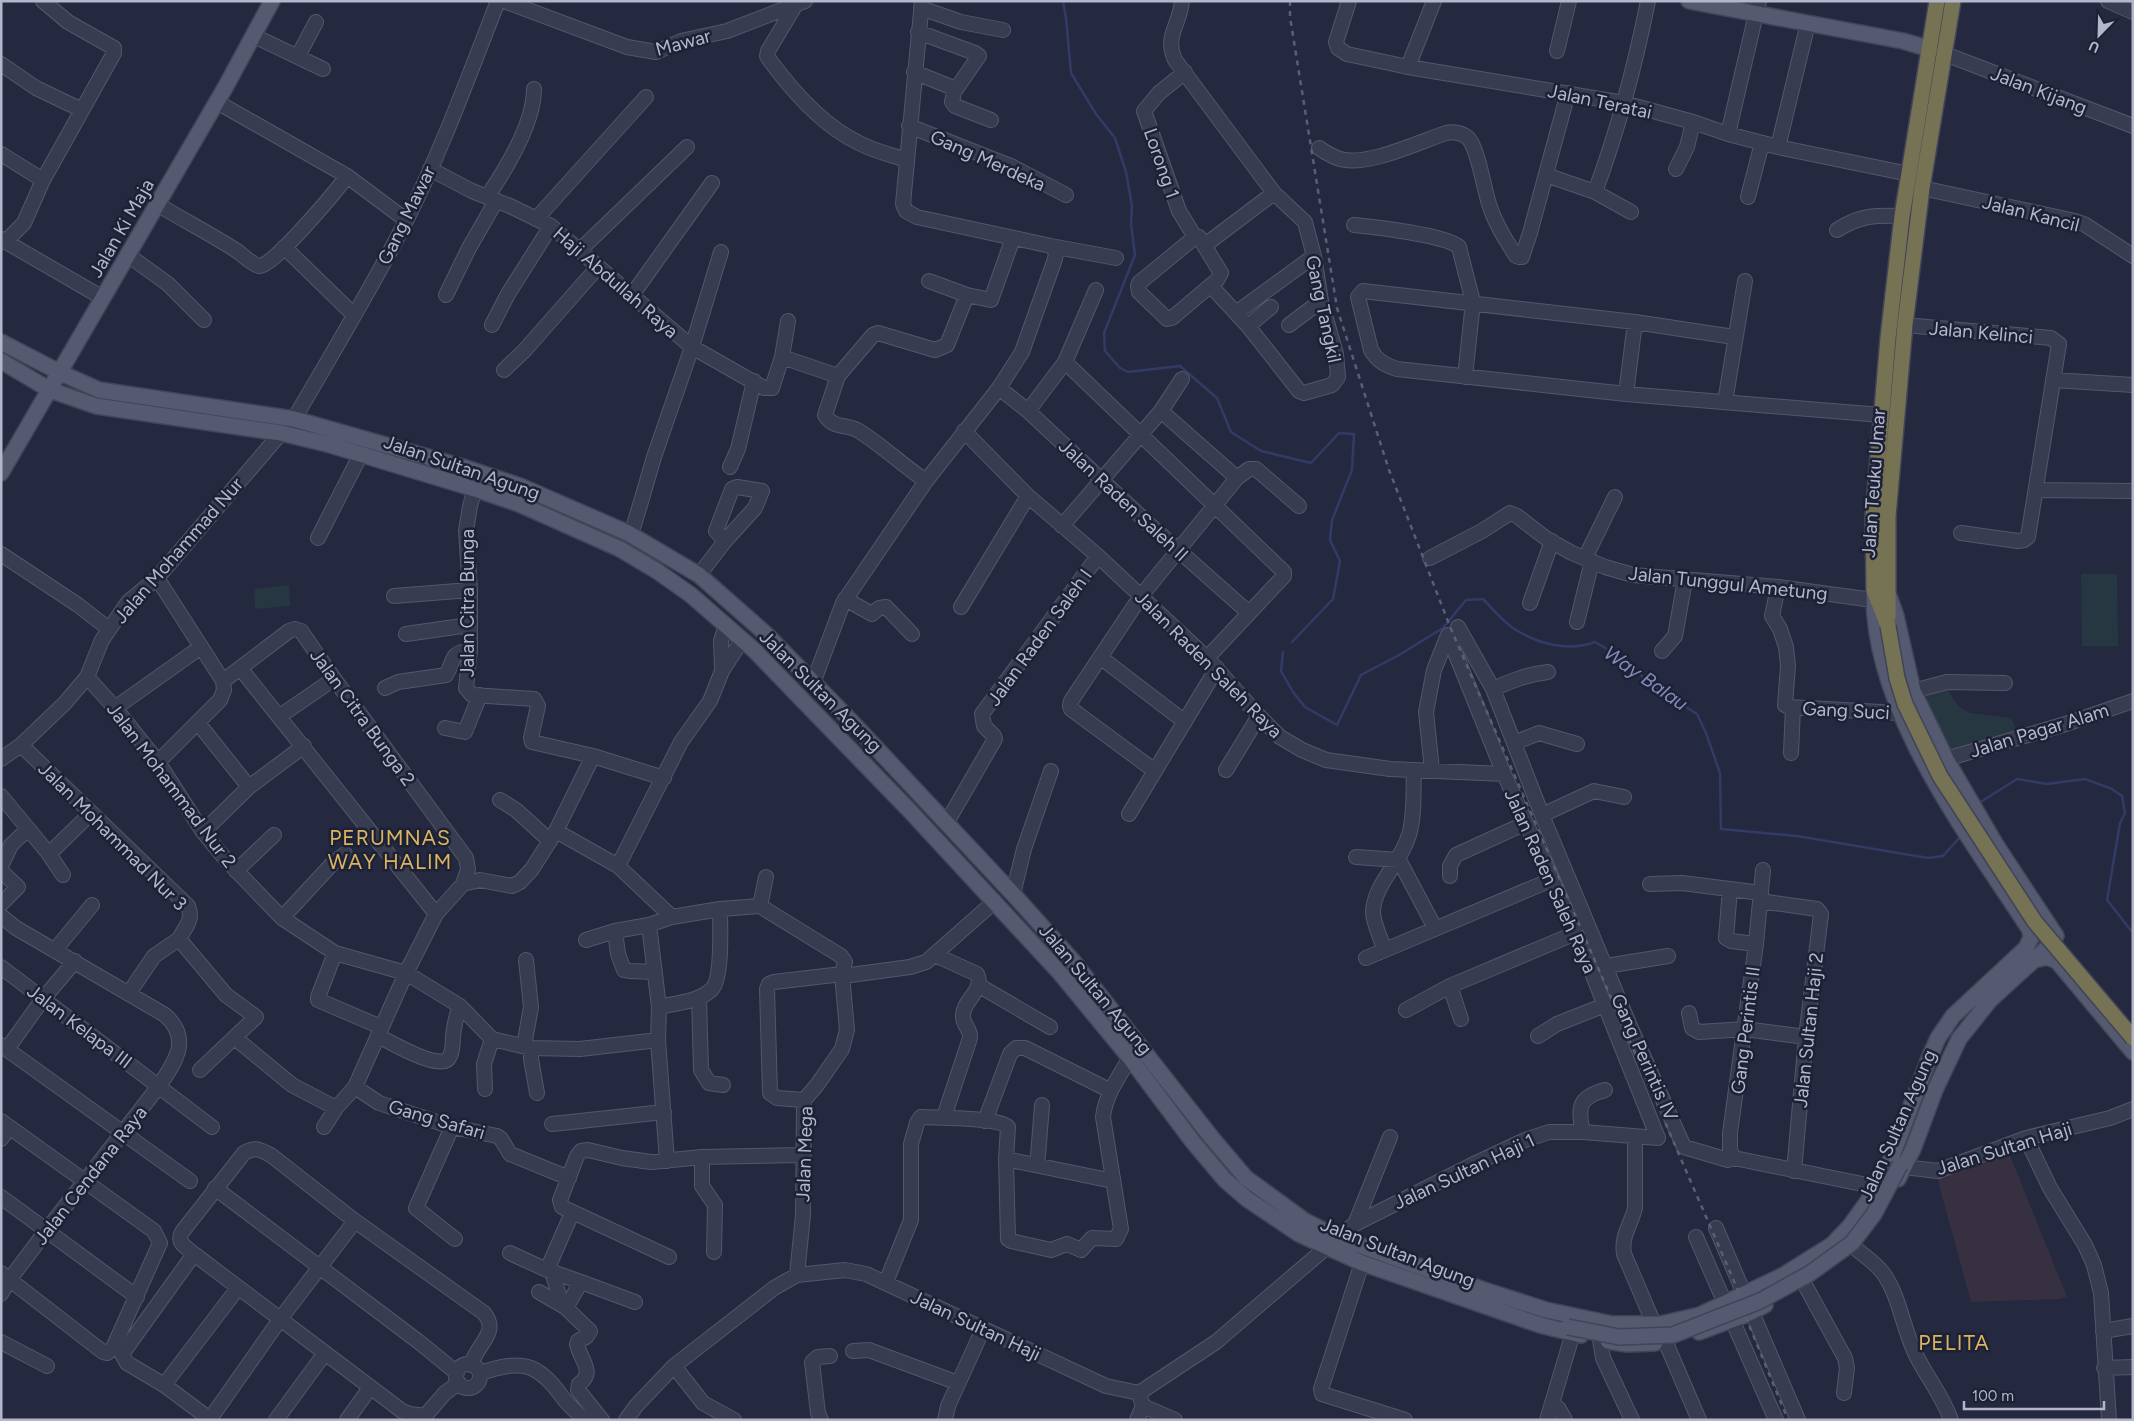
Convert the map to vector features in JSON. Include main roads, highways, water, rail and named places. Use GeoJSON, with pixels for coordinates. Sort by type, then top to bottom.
{"type":"FeatureCollection","features":[{"type":"Feature","properties":{"kind":"highway","name":"Jalan Teuku Umar"},"geometry":{"type":"LineString","coordinates":[[1880,597],[1873,517],[1881,415],[1902,216],[1937,1]]}},
{"type":"Feature","properties":{"kind":"highway","name":"Jalan Teuku Umar"},"geometry":{"type":"LineString","coordinates":[[1880,597],[1905,325],[1922,188],[1953,1]]}},
{"type":"Feature","properties":{"kind":"highway"},"geometry":{"type":"LineString","coordinates":[[1880,597],[1905,704],[1940,776],[2035,922],[2133,1038]]}},
{"type":"Feature","properties":{"kind":"main road","name":"Jalan Ki Maja"},"geometry":{"type":"LineString","coordinates":[[1,473],[217,102],[272,1]]}},
{"type":"Feature","properties":{"kind":"main road"},"geometry":{"type":"LineString","coordinates":[[1689,1],[1758,7],[1808,23],[1903,41],[1930,49]]}},
{"type":"Feature","properties":{"kind":"main road","name":"Jalan Sultan Agung"},"geometry":{"type":"LineString","coordinates":[[1,342],[60,373],[99,390],[235,417],[281,433],[360,454],[519,504],[620,549],[657,572],[691,596],[754,650],[910,811],[1060,973],[1130,1058],[1193,1142],[1225,1180],[1272,1218],[1299,1234],[1332,1242],[1546,1310],[1612,1324],[1654,1324],[1700,1315],[1782,1276],[1833,1244],[1850,1226],[1877,1187],[1900,1161],[1959,1039],[1990,1000],[2048,946],[2051,930]]}},
{"type":"Feature","properties":{"kind":"main road","name":"Jalan Sultan Agung"},"geometry":{"type":"LineString","coordinates":[[1,361],[50,390],[96,406],[235,417],[294,419],[422,454],[520,486],[628,533],[699,575],[767,635],[947,822],[1073,961],[1212,1138],[1246,1178],[1362,1263],[1540,1325],[1550,1324],[1570,1327],[1600,1340],[1627,1344],[1666,1342],[1732,1321],[1805,1285],[1824,1273],[1867,1233],[1886,1206],[1930,1056],[1938,1038],[1953,1016],[2027,946],[2032,938],[2030,930]]}},
{"type":"Feature","properties":{"kind":"main road","name":"Jalan Teuku Umar"},"geometry":{"type":"LineString","coordinates":[[2030,930],[1953,810],[1899,713],[1884,664],[1873,613],[1880,597],[1896,616],[1913,691],[1946,759],[2013,871],[2090,989]]}},
{"type":"Feature","properties":{"kind":"main road"},"geometry":{"type":"LineString","coordinates":[[754,650],[767,635]]}},
{"type":"Feature","properties":{"kind":"main road"},"geometry":{"type":"LineString","coordinates":[[910,811],[924,798]]}},
{"type":"Feature","properties":{"kind":"main road"},"geometry":{"type":"LineString","coordinates":[[1953,810],[1958,814],[1964,813],[1970,806],[1969,800]]}},
{"type":"Feature","properties":{"kind":"main road"},"geometry":{"type":"LineString","coordinates":[[1997,879],[1996,868],[1999,864],[2007,866],[2013,871]]}},
{"type":"Feature","properties":{"kind":"main road"},"geometry":{"type":"LineString","coordinates":[[2034,960],[2045,956],[2055,959],[2133,1030]]}},
{"type":"Feature","properties":{"kind":"main road"},"geometry":{"type":"LineString","coordinates":[[1060,973],[1073,961]]}},
{"type":"Feature","properties":{"kind":"main road"},"geometry":{"type":"LineString","coordinates":[[2090,989],[2133,1052]]}},
{"type":"Feature","properties":{"kind":"main road"},"geometry":{"type":"LineString","coordinates":[[1546,1310],[1570,1327],[1619,1331],[1671,1330],[1755,1294],[1806,1268],[1846,1239],[1900,1161]]}},
{"type":"Feature","properties":{"kind":"main road"},"geometry":{"type":"LineString","coordinates":[[1782,1276],[1789,1293]]}},
{"type":"Feature","properties":{"kind":"waterway","name":"Way Balau"},"geometry":{"type":"LineString","coordinates":[[1063,1],[1071,73],[1096,114],[1115,138],[1126,172],[1132,206],[1131,224],[1135,255],[1104,333],[1105,351],[1120,368],[1128,372],[1180,366],[1217,398],[1231,432],[1261,451],[1311,463],[1339,433],[1354,434],[1352,470],[1332,520],[1330,540],[1340,561],[1333,599],[1292,642]]}},
{"type":"Feature","properties":{"kind":"waterway","name":"Way Balau"},"geometry":{"type":"LineString","coordinates":[[1283,652],[1281,671],[1293,692],[1305,707],[1337,725],[1361,675],[1399,655],[1443,628],[1466,600],[1483,599],[1509,625],[1522,634],[1542,642],[1564,646],[1585,645],[1595,642],[1634,665],[1645,681],[1697,714],[1720,773],[1721,829],[1797,836],[1928,858],[1943,856],[1961,836]]}},
{"type":"Feature","properties":{"kind":"waterway"},"geometry":{"type":"LineString","coordinates":[[1979,803],[2017,779],[2047,784],[2085,779],[2112,789],[2122,796],[2125,813],[2120,823],[2107,900],[2133,933]]}},
{"type":"Feature","properties":{"kind":"railway"},"geometry":{"type":"LineString","coordinates":[[1290,1],[1290,17],[1337,308],[1389,470],[1451,629],[1740,1295],[1745,1315],[1788,1420]]}},
{"type":"Feature","properties":{"kind":"district","name":"PERUMNAS WAY HALIM"},"geometry":{"type":"Point","coordinates":[390,850]}},
{"type":"Feature","properties":{"kind":"district","name":"PELITA"},"geometry":{"type":"Point","coordinates":[1954,1343]}}]}
